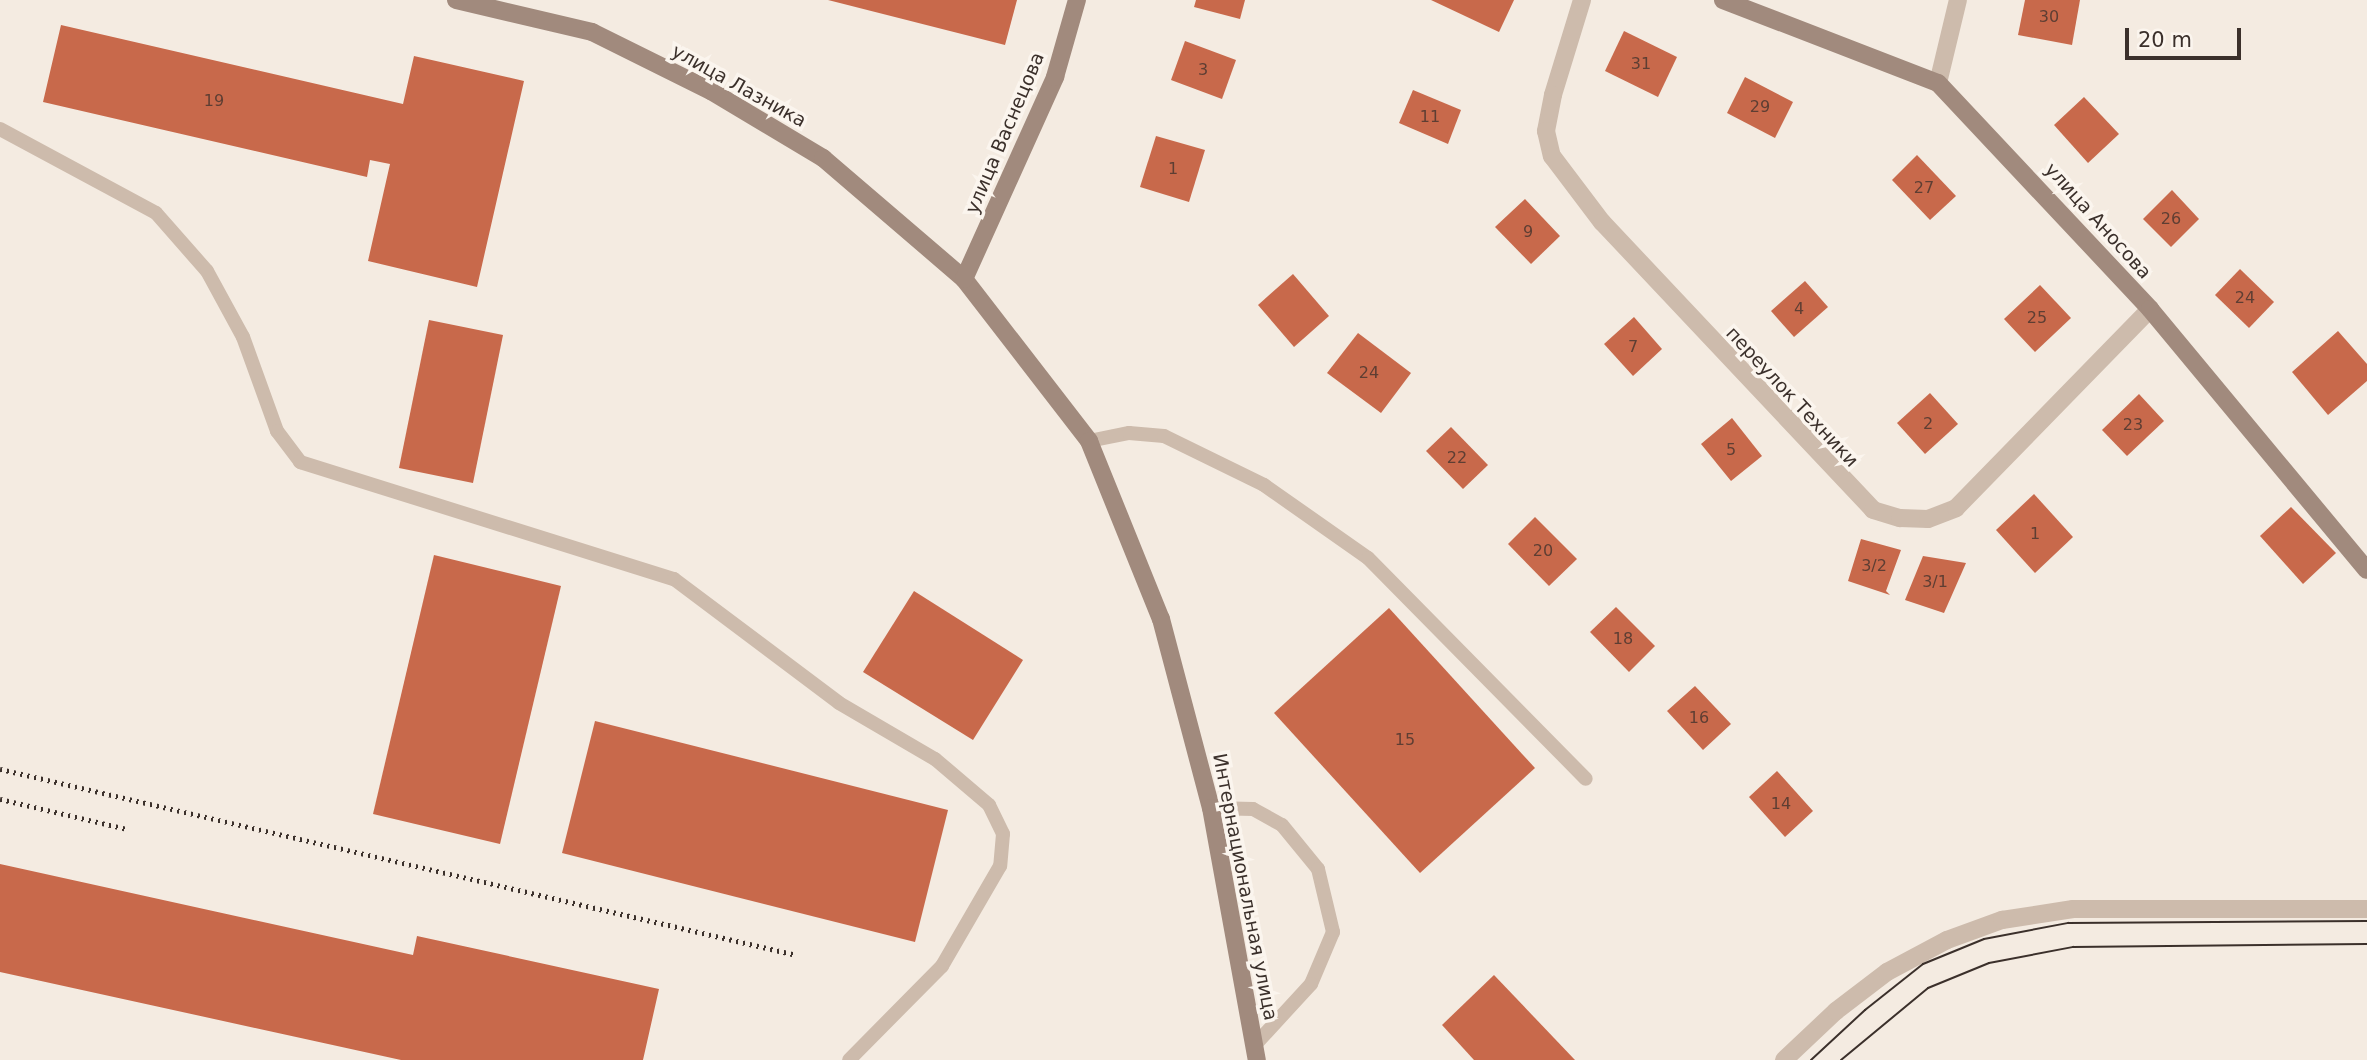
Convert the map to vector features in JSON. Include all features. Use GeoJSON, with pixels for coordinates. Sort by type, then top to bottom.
{"type":"FeatureCollection","features":[{"type":"Feature","properties":{"kind":"street","name":"улица Лазника"},"geometry":{"type":"LineString","coordinates":[[456,0],[592,32],[711,92],[823,158],[964,279]]}},
{"type":"Feature","properties":{"kind":"street","name":"улица Васнецова"},"geometry":{"type":"LineString","coordinates":[[964,279],[1055,77],[1077,0]]}},
{"type":"Feature","properties":{"kind":"street","name":"переулок Техники"},"geometry":{"type":"LineString","coordinates":[[1582,0],[1546,131],[1558,167],[1602,222],[1873,510],[1900,518],[1928,519],[1956,508],[2150,309]]}},
{"type":"Feature","properties":{"kind":"street","name":"улица Аносова"},"geometry":{"type":"LineString","coordinates":[[1723,0],[1938,83],[2150,309],[2367,570]]}},
{"type":"Feature","properties":{"kind":"street"},"geometry":{"type":"LineString","coordinates":[[1938,83],[1958,0]]}},
{"type":"Feature","properties":{"kind":"street","name":"Интернациональная улица"},"geometry":{"type":"LineString","coordinates":[[964,279],[1089,441],[1161,619],[1211,808],[1256,1052]]}},
{"type":"Feature","properties":{"kind":"street"},"geometry":{"type":"LineString","coordinates":[[1784,1060],[1836,1011],[1887,972],[1947,940],[2002,920],[2073,909],[2367,909]]}},
{"type":"Feature","properties":{"kind":"lane"},"geometry":{"type":"LineString","coordinates":[[0,129],[156,213],[207,271],[243,337],[276,431],[300,462],[674,579],[839,704],[935,759],[989,805],[1003,834],[1000,866],[942,966],[849,1060]]}},
{"type":"Feature","properties":{"kind":"lane"},"geometry":{"type":"LineString","coordinates":[[1089,441],[1129,433],[1164,436],[1264,485],[1368,558],[1586,779]]}},
{"type":"Feature","properties":{"kind":"lane"},"geometry":{"type":"LineString","coordinates":[[1211,808],[1252,809],[1282,825],[1318,869],[1333,932],[1311,984],[1256,1052]]}},
{"type":"Feature","properties":{"kind":"building"},"geometry":{"type":"Polygon","coordinates":[[[828,0],[1017,0],[1005,45],[828,0]]]}},
{"type":"Feature","properties":{"kind":"building"},"geometry":{"type":"Polygon","coordinates":[[[1196,0],[1245,0],[1240,19],[1194,7],[1196,0]]]}},
{"type":"Feature","properties":{"kind":"building"},"geometry":{"type":"Polygon","coordinates":[[[1431,0],[1514,0],[1499,32],[1431,0]]]}},
{"type":"Feature","properties":{"kind":"building"},"geometry":{"type":"Polygon","coordinates":[[[2025,0],[2080,0],[2072,45],[2018,35],[2025,0]]]}},
{"type":"Feature","properties":{"kind":"building"},"geometry":{"type":"Polygon","coordinates":[[[61,25],[403,104],[414,56],[524,81],[477,287],[368,261],[390,164],[370,160],[367,177],[43,102],[61,25]]]}},
{"type":"Feature","properties":{"kind":"building"},"geometry":{"type":"Polygon","coordinates":[[[1624,31],[1677,57],[1658,97],[1605,71],[1624,31]]]}},
{"type":"Feature","properties":{"kind":"building"},"geometry":{"type":"Polygon","coordinates":[[[1185,41],[1236,60],[1222,99],[1171,80],[1185,41]]]}},
{"type":"Feature","properties":{"kind":"building"},"geometry":{"type":"Polygon","coordinates":[[[1745,77],[1793,102],[1775,138],[1727,113],[1745,77]]]}},
{"type":"Feature","properties":{"kind":"building"},"geometry":{"type":"Polygon","coordinates":[[[1413,90],[1461,110],[1448,144],[1399,123],[1413,90]]]}},
{"type":"Feature","properties":{"kind":"building"},"geometry":{"type":"Polygon","coordinates":[[[2084,97],[2119,134],[2088,163],[2054,125],[2084,97]]]}},
{"type":"Feature","properties":{"kind":"building"},"geometry":{"type":"Polygon","coordinates":[[[1156,136],[1205,150],[1189,202],[1140,187],[1156,136]]]}},
{"type":"Feature","properties":{"kind":"building"},"geometry":{"type":"Polygon","coordinates":[[[1917,155],[1956,196],[1930,220],[1892,180],[1917,155]]]}},
{"type":"Feature","properties":{"kind":"building"},"geometry":{"type":"Polygon","coordinates":[[[2172,190],[2199,219],[2171,247],[2143,219],[2172,190]]]}},
{"type":"Feature","properties":{"kind":"building"},"geometry":{"type":"Polygon","coordinates":[[[1525,199],[1560,236],[1531,264],[1495,227],[1525,199]]]}},
{"type":"Feature","properties":{"kind":"building"},"geometry":{"type":"Polygon","coordinates":[[[2240,269],[2274,302],[2249,328],[2215,295],[2240,269]]]}},
{"type":"Feature","properties":{"kind":"building"},"geometry":{"type":"Polygon","coordinates":[[[1293,274],[1329,316],[1294,347],[1258,305],[1293,274]]]}},
{"type":"Feature","properties":{"kind":"building"},"geometry":{"type":"Polygon","coordinates":[[[1805,281],[1828,307],[1794,337],[1771,311],[1805,281]]]}},
{"type":"Feature","properties":{"kind":"building"},"geometry":{"type":"Polygon","coordinates":[[[2040,285],[2071,318],[2035,352],[2004,319],[2040,285]]]}},
{"type":"Feature","properties":{"kind":"building"},"geometry":{"type":"Polygon","coordinates":[[[1634,317],[1662,349],[1633,376],[1604,344],[1634,317]]]}},
{"type":"Feature","properties":{"kind":"building"},"geometry":{"type":"Polygon","coordinates":[[[429,320],[503,335],[473,483],[399,468],[429,320]]]}},
{"type":"Feature","properties":{"kind":"building"},"geometry":{"type":"Polygon","coordinates":[[[2338,331],[2367,364],[2367,381],[2328,415],[2292,372],[2338,331]]]}},
{"type":"Feature","properties":{"kind":"building"},"geometry":{"type":"Polygon","coordinates":[[[1358,333],[1411,373],[1381,413],[1327,373],[1358,333]]]}},
{"type":"Feature","properties":{"kind":"building"},"geometry":{"type":"Polygon","coordinates":[[[1930,393],[1958,424],[1925,454],[1897,423],[1930,393]]]}},
{"type":"Feature","properties":{"kind":"building"},"geometry":{"type":"Polygon","coordinates":[[[2139,394],[2164,421],[2127,456],[2102,430],[2139,394]]]}},
{"type":"Feature","properties":{"kind":"building"},"geometry":{"type":"Polygon","coordinates":[[[1732,418],[1762,456],[1731,481],[1701,444],[1732,418]]]}},
{"type":"Feature","properties":{"kind":"building"},"geometry":{"type":"Polygon","coordinates":[[[1451,427],[1488,465],[1463,489],[1426,451],[1451,427]]]}},
{"type":"Feature","properties":{"kind":"building"},"geometry":{"type":"Polygon","coordinates":[[[2034,494],[2073,537],[2035,573],[1996,530],[2034,494]]]}},
{"type":"Feature","properties":{"kind":"building"},"geometry":{"type":"Polygon","coordinates":[[[2291,507],[2336,553],[2303,584],[2260,536],[2291,507]]]}},
{"type":"Feature","properties":{"kind":"building"},"geometry":{"type":"Polygon","coordinates":[[[1535,517],[1577,559],[1549,586],[1508,544],[1535,517]]]}},
{"type":"Feature","properties":{"kind":"building"},"geometry":{"type":"Polygon","coordinates":[[[1861,539],[1901,550],[1886,591],[1890,595],[1848,581],[1861,539]]]}},
{"type":"Feature","properties":{"kind":"building"},"geometry":{"type":"Polygon","coordinates":[[[434,555],[561,586],[500,844],[373,814],[434,555]]]}},
{"type":"Feature","properties":{"kind":"building"},"geometry":{"type":"Polygon","coordinates":[[[1923,556],[1966,563],[1944,613],[1905,600],[1923,556]]]}},
{"type":"Feature","properties":{"kind":"building"},"geometry":{"type":"Polygon","coordinates":[[[914,591],[1023,660],[973,740],[863,672],[914,591]]]}},
{"type":"Feature","properties":{"kind":"building"},"geometry":{"type":"Polygon","coordinates":[[[1616,607],[1655,646],[1629,672],[1590,632],[1616,607]]]}},
{"type":"Feature","properties":{"kind":"building"},"geometry":{"type":"Polygon","coordinates":[[[1389,608],[1535,768],[1420,873],[1274,713],[1389,608]]]}},
{"type":"Feature","properties":{"kind":"building"},"geometry":{"type":"Polygon","coordinates":[[[1695,686],[1731,724],[1703,750],[1667,711],[1695,686]]]}},
{"type":"Feature","properties":{"kind":"building"},"geometry":{"type":"Polygon","coordinates":[[[595,721],[948,810],[915,942],[562,853],[595,721]]]}},
{"type":"Feature","properties":{"kind":"building"},"geometry":{"type":"Polygon","coordinates":[[[1777,771],[1813,811],[1785,837],[1749,797],[1777,771]]]}},
{"type":"Feature","properties":{"kind":"building"},"geometry":{"type":"Polygon","coordinates":[[[0,864],[413,955],[417,936],[659,989],[643,1060],[401,1060],[0,972],[0,864]]]}},
{"type":"Feature","properties":{"kind":"building"},"geometry":{"type":"Polygon","coordinates":[[[1494,975],[1575,1060],[1474,1060],[1442,1025],[1494,975]]]}},
{"type":"Feature","properties":{"kind":"tram line"},"geometry":{"type":"LineString","coordinates":[[1811,1060],[1865,1010],[1923,964],[1984,939],[2068,923],[2367,921]]}},
{"type":"Feature","properties":{"kind":"tram line"},"geometry":{"type":"LineString","coordinates":[[1841,1060],[1928,988],[1989,963],[2073,947],[2367,944]]}},
{"type":"Feature","properties":{"kind":"railway"},"geometry":{"type":"LineString","coordinates":[[0,769],[797,955]]}},
{"type":"Feature","properties":{"kind":"railway"},"geometry":{"type":"LineString","coordinates":[[0,799],[127,829]]}}]}
